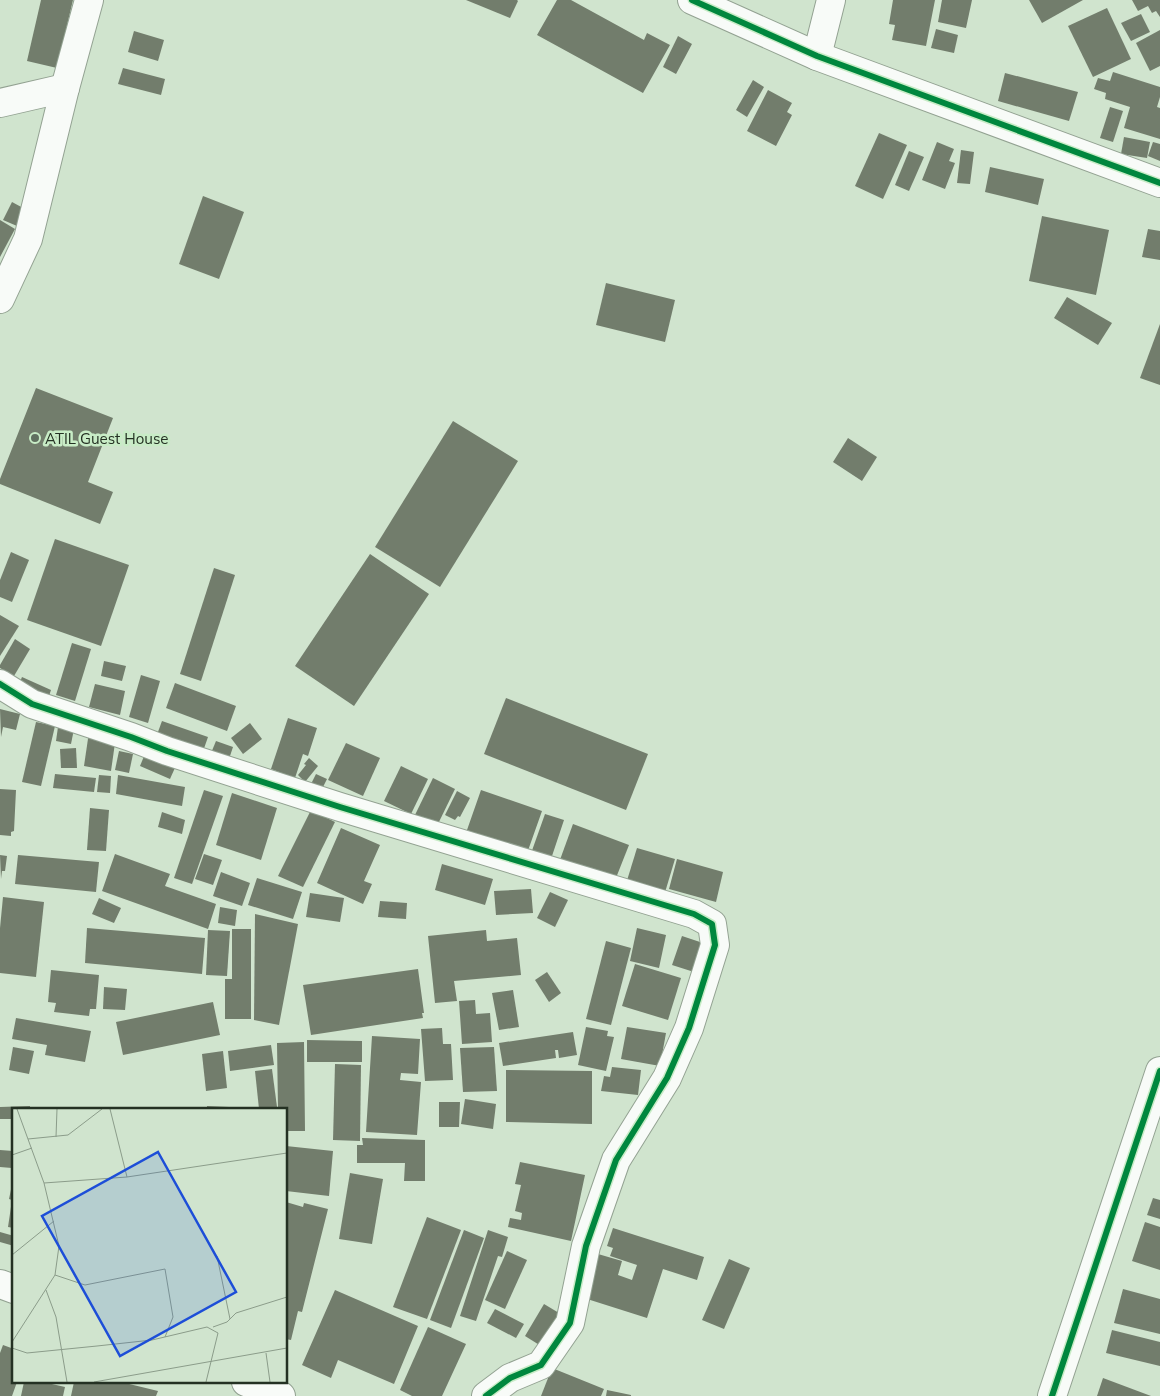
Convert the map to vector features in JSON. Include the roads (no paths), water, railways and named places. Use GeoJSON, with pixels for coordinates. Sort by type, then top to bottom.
{"type":"FeatureCollection","features":[{"type":"Feature","properties":{"kind":"street"},"geometry":{"type":"LineString","coordinates":[[0,299],[28,239],[89,0]]}},
{"type":"Feature","properties":{"kind":"street"},"geometry":{"type":"LineString","coordinates":[[692,0],[817,56],[1160,183]]}},
{"type":"Feature","properties":{"kind":"street"},"geometry":{"type":"LineString","coordinates":[[817,56],[831,0]]}},
{"type":"Feature","properties":{"kind":"street"},"geometry":{"type":"LineString","coordinates":[[0,102],[65,88]]}},
{"type":"Feature","properties":{"kind":"street"},"geometry":{"type":"LineString","coordinates":[[0,684],[32,704],[167,751],[340,807],[694,914],[712,924],[715,945],[689,1028],[667,1078],[616,1160],[586,1246],[570,1323],[541,1365],[510,1378],[486,1396]]}},
{"type":"Feature","properties":{"kind":"street"},"geometry":{"type":"LineString","coordinates":[[1052,1396],[1160,1071]]}},
{"type":"Feature","properties":{"kind":"street"},"geometry":{"type":"LineString","coordinates":[[0,1284],[12,1288]]}},
{"type":"Feature","properties":{"kind":"street"},"geometry":{"type":"LineString","coordinates":[[251,1384],[280,1396]]}},
{"type":"Feature","properties":{"kind":"place","name":"ATIL Guest House"},"geometry":{"type":"Point","coordinates":[35,438]}}]}
